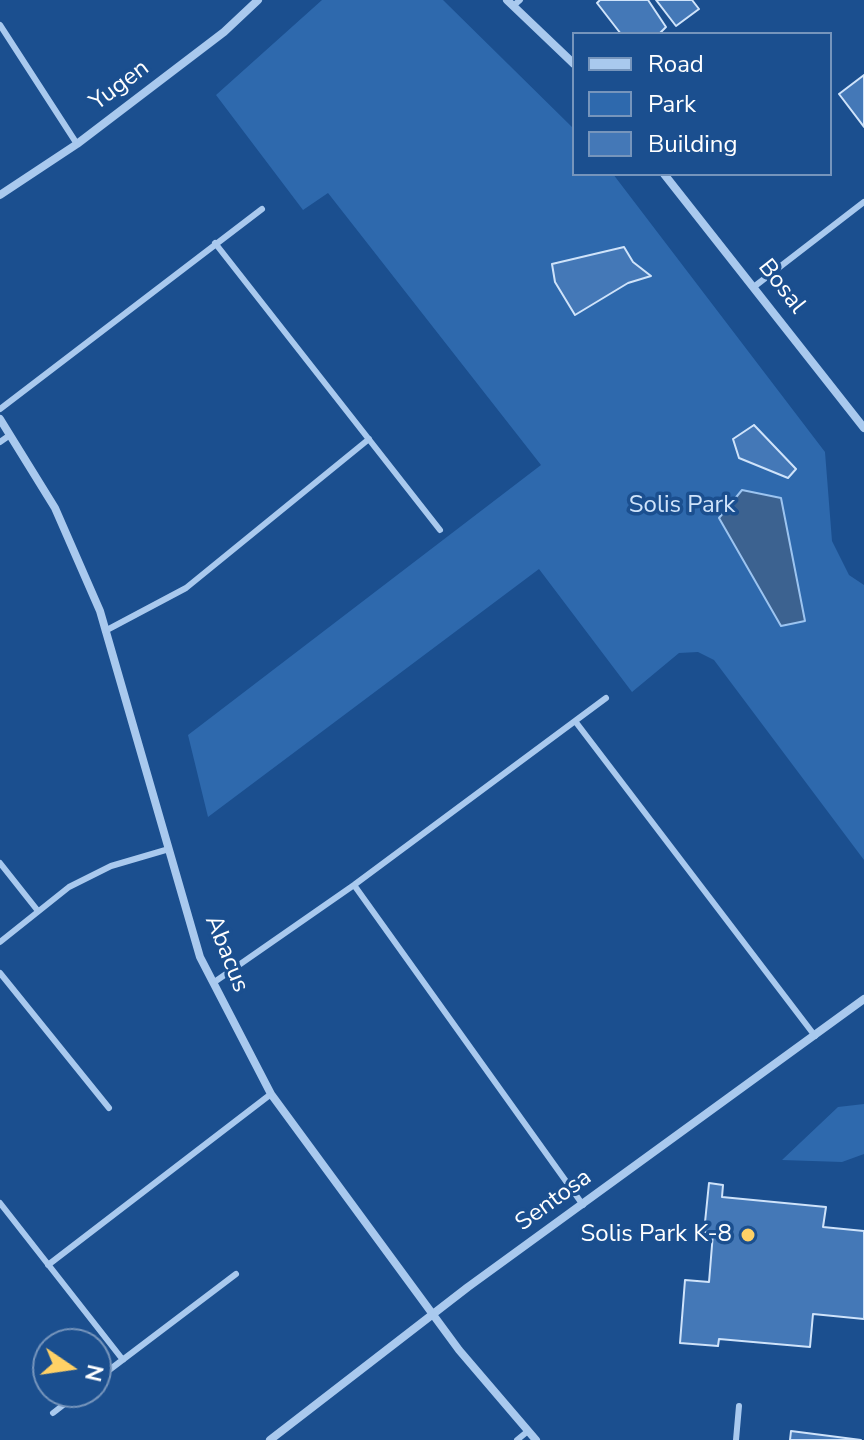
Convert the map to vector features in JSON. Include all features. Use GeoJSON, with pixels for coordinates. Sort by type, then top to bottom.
{"type":"FeatureCollection","features":[{"type":"Feature","properties":{"kind":"street","name":"Yugen"},"geometry":{"type":"LineString","coordinates":[[0,195],[77,144],[224,32],[258,0]]}},
{"type":"Feature","properties":{"kind":"street"},"geometry":{"type":"LineString","coordinates":[[513,2],[572,62]]}},
{"type":"Feature","properties":{"kind":"street","name":"Bosal"},"geometry":{"type":"LineString","coordinates":[[666,176],[864,428]]}},
{"type":"Feature","properties":{"kind":"street","name":"Abacus"},"geometry":{"type":"LineString","coordinates":[[0,419],[55,508],[105,631],[200,957],[271,1094],[433,1315],[536,1440]]}},
{"type":"Feature","properties":{"kind":"street","name":"Sentosa"},"geometry":{"type":"LineString","coordinates":[[270,1440],[433,1315],[864,999]]}},
{"type":"Feature","properties":{"kind":"lane"},"geometry":{"type":"LineString","coordinates":[[0,25],[77,144]]}},
{"type":"Feature","properties":{"kind":"lane"},"geometry":{"type":"LineString","coordinates":[[755,286],[864,202]]}},
{"type":"Feature","properties":{"kind":"lane"},"geometry":{"type":"LineString","coordinates":[[0,409],[262,209]]}},
{"type":"Feature","properties":{"kind":"lane"},"geometry":{"type":"LineString","coordinates":[[215,243],[440,530]]}},
{"type":"Feature","properties":{"kind":"lane"},"geometry":{"type":"LineString","coordinates":[[0,442],[10,435]]}},
{"type":"Feature","properties":{"kind":"lane"},"geometry":{"type":"LineString","coordinates":[[105,631],[186,588],[369,439]]}},
{"type":"Feature","properties":{"kind":"lane"},"geometry":{"type":"LineString","coordinates":[[213,983],[354,885],[606,698]]}},
{"type":"Feature","properties":{"kind":"lane"},"geometry":{"type":"LineString","coordinates":[[575,721],[815,1036]]}},
{"type":"Feature","properties":{"kind":"lane"},"geometry":{"type":"LineString","coordinates":[[0,942],[69,887],[111,866],[169,849]]}},
{"type":"Feature","properties":{"kind":"lane"},"geometry":{"type":"LineString","coordinates":[[0,863],[38,911]]}},
{"type":"Feature","properties":{"kind":"lane"},"geometry":{"type":"LineString","coordinates":[[354,885],[583,1205]]}},
{"type":"Feature","properties":{"kind":"lane"},"geometry":{"type":"LineString","coordinates":[[0,973],[109,1108]]}},
{"type":"Feature","properties":{"kind":"lane"},"geometry":{"type":"LineString","coordinates":[[48,1265],[271,1094]]}},
{"type":"Feature","properties":{"kind":"lane"},"geometry":{"type":"LineString","coordinates":[[0,1203],[123,1360]]}},
{"type":"Feature","properties":{"kind":"lane"},"geometry":{"type":"LineString","coordinates":[[112,1368],[236,1274]]}},
{"type":"Feature","properties":{"kind":"lane"},"geometry":{"type":"LineString","coordinates":[[736,1440],[739,1406]]}},
{"type":"Feature","properties":{"kind":"lane"},"geometry":{"type":"LineString","coordinates":[[53,1413],[59,1408]]}},
{"type":"Feature","properties":{"kind":"lane"},"geometry":{"type":"LineString","coordinates":[[517,1440],[528,1431]]}},
{"type":"Feature","properties":{"kind":"green space","name":"Solis Park"},"geometry":{"type":"Polygon","coordinates":[[[322,0],[443,0],[572,127],[572,176],[615,176],[825,452],[832,541],[849,575],[864,585],[864,860],[714,660],[698,652],[679,653],[632,692],[539,569],[208,817],[188,735],[541,465],[328,193],[303,210],[216,95],[322,0]]]}},
{"type":"Feature","properties":{"kind":"green space"},"geometry":{"type":"Polygon","coordinates":[[[864,1104],[864,1154],[842,1162],[782,1160],[838,1107],[864,1104]]]}},
{"type":"Feature","properties":{"kind":"shaded area"},"geometry":{"type":"Polygon","coordinates":[[[742,490],[781,498],[805,621],[781,626],[719,518],[742,490]]]}},
{"type":"Feature","properties":{"kind":"building"},"geometry":{"type":"Polygon","coordinates":[[[600,0],[648,0],[666,27],[661,32],[619,32],[597,3],[600,0]]]}},
{"type":"Feature","properties":{"kind":"building"},"geometry":{"type":"Polygon","coordinates":[[[656,0],[692,0],[699,9],[676,26],[656,0]]]}},
{"type":"Feature","properties":{"kind":"building"},"geometry":{"type":"Polygon","coordinates":[[[864,75],[864,127],[839,94],[864,75]]]}},
{"type":"Feature","properties":{"kind":"building"},"geometry":{"type":"Polygon","coordinates":[[[624,247],[633,262],[651,276],[628,283],[575,315],[555,282],[552,264],[624,247]]]}},
{"type":"Feature","properties":{"kind":"building"},"geometry":{"type":"Polygon","coordinates":[[[754,425],[796,469],[788,478],[739,458],[733,439],[754,425]]]}},
{"type":"Feature","properties":{"kind":"building"},"geometry":{"type":"Polygon","coordinates":[[[709,1183],[723,1185],[722,1197],[826,1207],[823,1227],[864,1231],[864,1319],[813,1314],[810,1347],[719,1339],[718,1346],[680,1343],[685,1280],[709,1282],[713,1233],[704,1232],[709,1183]]]}},
{"type":"Feature","properties":{"kind":"building"},"geometry":{"type":"Polygon","coordinates":[[[791,1431],[861,1440],[790,1440],[791,1431]]]}},
{"type":"Feature","properties":{"kind":"place","name":"Solis Park K-8"},"geometry":{"type":"Point","coordinates":[748,1235]}}]}
